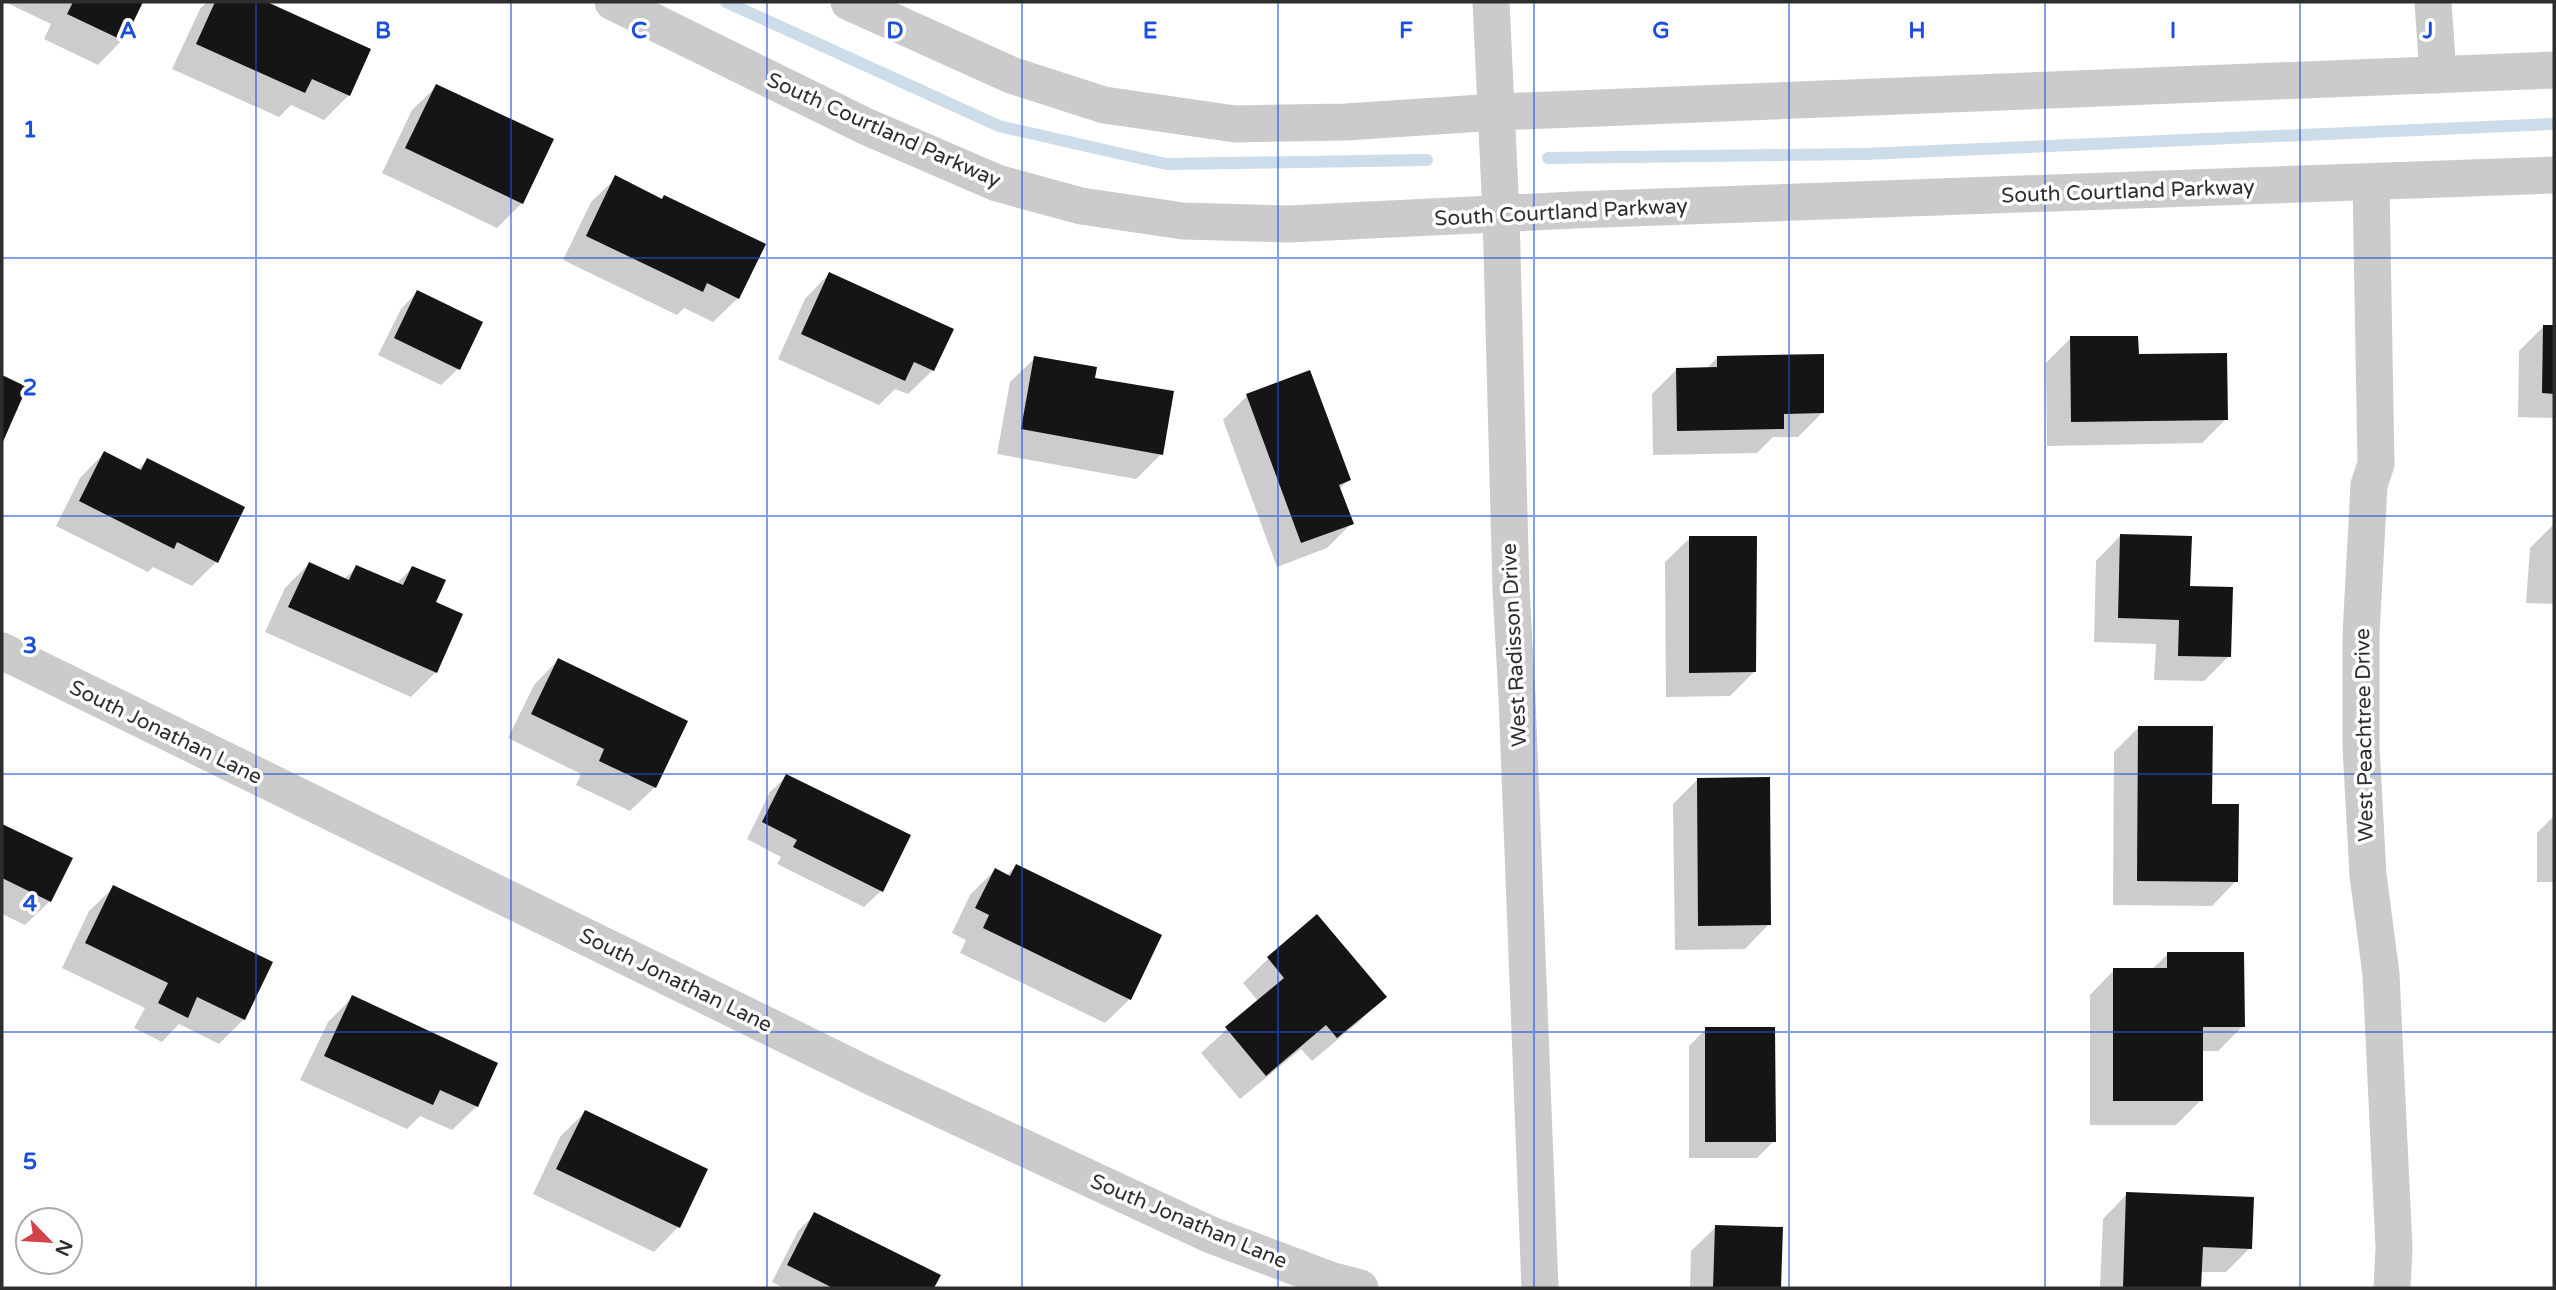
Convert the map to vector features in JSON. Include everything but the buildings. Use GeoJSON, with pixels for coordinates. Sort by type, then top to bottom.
{"type":"FeatureCollection","features":[{"type":"Feature","properties":{"kind":"street","name":"South Courtland Parkway"},"geometry":{"type":"LineString","coordinates":[[613,2],[865,126],[997,183],[1081,206],[1183,221],[1289,224],[2554,175]]}},
{"type":"Feature","properties":{"kind":"street"},"geometry":{"type":"LineString","coordinates":[[849,2],[1011,75],[1104,105],[1235,124],[1346,122],[1497,112],[2554,70]]}},
{"type":"Feature","properties":{"kind":"street","name":"West Radisson Drive"},"geometry":{"type":"LineString","coordinates":[[1491,2],[1539,1288]]}},
{"type":"Feature","properties":{"kind":"street"},"geometry":{"type":"LineString","coordinates":[[2433,2],[2438,75]]}},
{"type":"Feature","properties":{"kind":"street","name":"West Peachtree Drive"},"geometry":{"type":"LineString","coordinates":[[2371,183],[2376,464],[2370,485],[2363,608],[2361,747],[2368,874],[2381,974],[2394,1248],[2392,1288]]}},
{"type":"Feature","properties":{"kind":"street","name":"South Jonathan Lane"},"geometry":{"type":"LineString","coordinates":[[2,651],[872,1077],[1211,1235],[1360,1288]]}},
{"type":"Feature","properties":{"kind":"waterway"},"geometry":{"type":"LineString","coordinates":[[726,2],[999,126],[1166,164],[1427,160]]}},
{"type":"Feature","properties":{"kind":"waterway"},"geometry":{"type":"LineString","coordinates":[[1548,158],[1865,154],[2554,124]]}}]}
